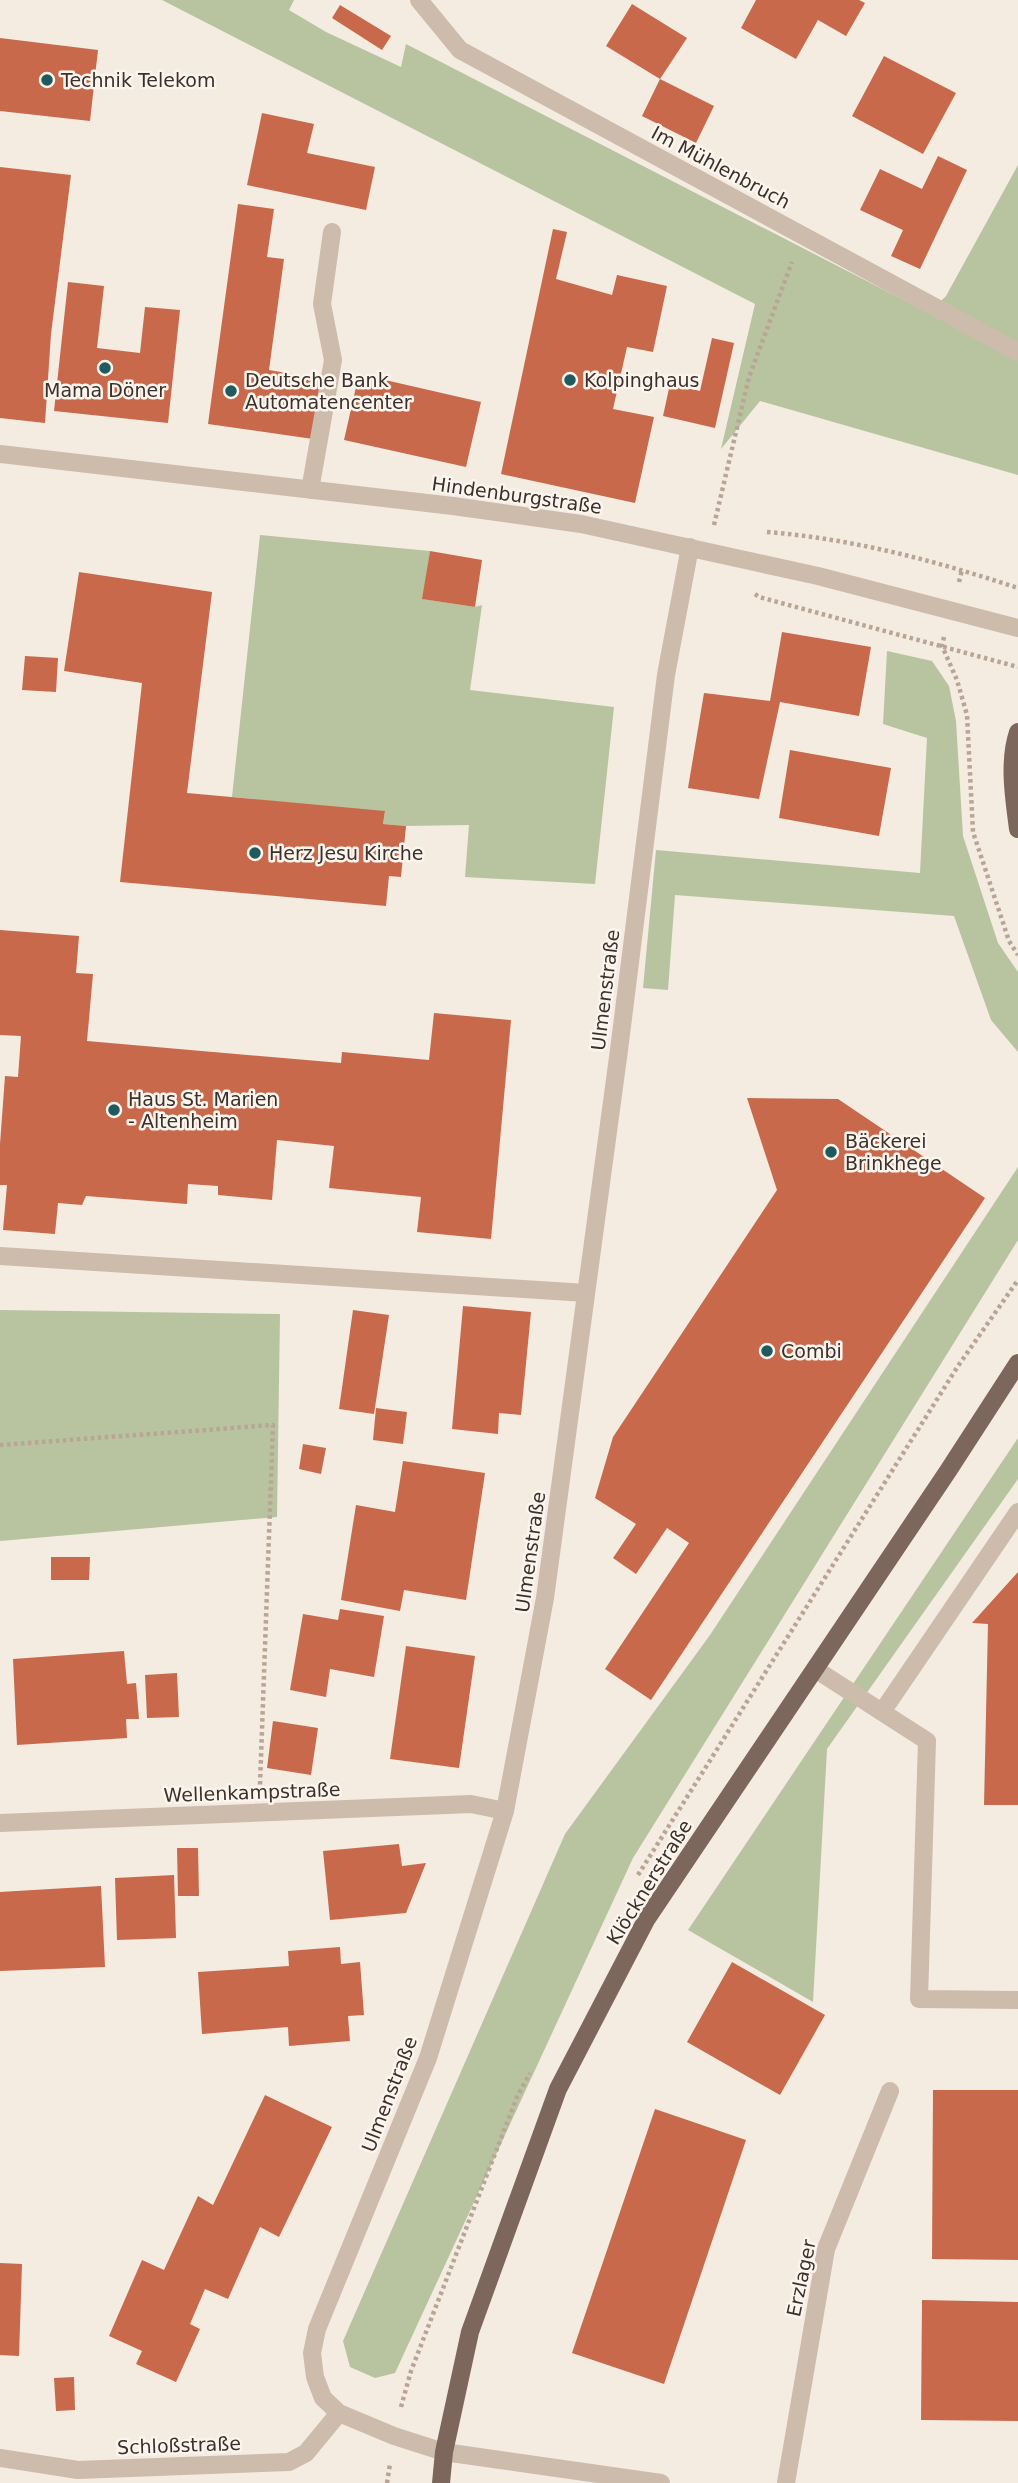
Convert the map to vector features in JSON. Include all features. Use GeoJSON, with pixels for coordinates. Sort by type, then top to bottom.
{"type":"FeatureCollection","features":[{"type":"Feature","properties":{"kind":"main road"},"geometry":{"type":"LineString","coordinates":[[1018,732],[1015,741],[1013,790],[1018,829]]}},
{"type":"Feature","properties":{"kind":"main road","name":"Klöcknerstraße"},"geometry":{"type":"LineString","coordinates":[[441,2483],[444,2452],[470,2332],[558,2089],[646,1920],[1018,1363]]}},
{"type":"Feature","properties":{"kind":"street","name":"Im Mühlenbruch"},"geometry":{"type":"LineString","coordinates":[[419,0],[460,50],[1018,352]]}},
{"type":"Feature","properties":{"kind":"street"},"geometry":{"type":"LineString","coordinates":[[310,490],[333,360],[322,304],[332,232]]}},
{"type":"Feature","properties":{"kind":"street","name":"Hindenburgstraße"},"geometry":{"type":"LineString","coordinates":[[0,454],[453,506],[581,524],[818,576],[1018,628]]}},
{"type":"Feature","properties":{"kind":"street","name":"Ulmenstraße"},"geometry":{"type":"LineString","coordinates":[[444,2452],[394,2436],[339,2413],[323,2398],[314,2377],[312,2353],[317,2329],[428,2058],[505,1811],[545,1598],[618,1064],[666,676],[699,549]]}},
{"type":"Feature","properties":{"kind":"street"},"geometry":{"type":"LineString","coordinates":[[0,1256],[586,1293]]}},
{"type":"Feature","properties":{"kind":"street"},"geometry":{"type":"LineString","coordinates":[[882,1712],[1018,1512]]}},
{"type":"Feature","properties":{"kind":"street"},"geometry":{"type":"LineString","coordinates":[[815,1669],[927,1741],[919,1999],[1018,2000]]}},
{"type":"Feature","properties":{"kind":"street","name":"Wellenkampstraße"},"geometry":{"type":"LineString","coordinates":[[0,1822],[471,1804],[505,1811]]}},
{"type":"Feature","properties":{"kind":"street","name":"Erzlager"},"geometry":{"type":"LineString","coordinates":[[786,2483],[826,2249],[890,2091]]}},
{"type":"Feature","properties":{"kind":"street","name":"Schloßstraße"},"geometry":{"type":"LineString","coordinates":[[0,2458],[78,2470],[289,2462],[306,2453],[339,2413]]}},
{"type":"Feature","properties":{"kind":"street"},"geometry":{"type":"LineString","coordinates":[[444,2452],[661,2483]]}},
{"type":"Feature","properties":{"kind":"path"},"geometry":{"type":"LineString","coordinates":[[699,549],[750,377],[802,235]]}},
{"type":"Feature","properties":{"kind":"path"},"geometry":{"type":"LineString","coordinates":[[766,532],[818,536],[926,559],[1018,588]]}},
{"type":"Feature","properties":{"kind":"path"},"geometry":{"type":"LineString","coordinates":[[749,588],[759,597],[1018,667]]}},
{"type":"Feature","properties":{"kind":"path"},"geometry":{"type":"LineString","coordinates":[[942,646],[957,680],[967,715],[974,832],[1009,941],[1018,955]]}},
{"type":"Feature","properties":{"kind":"path"},"geometry":{"type":"LineString","coordinates":[[0,1445],[273,1425],[259,1814]]}},
{"type":"Feature","properties":{"kind":"green space"},"geometry":{"type":"Polygon","coordinates":[[[162,0],[294,0],[289,10],[326,32],[401,67],[406,44],[929,313],[946,296],[1018,165],[1018,475],[760,401],[721,449],[755,304],[162,0]]]}},
{"type":"Feature","properties":{"kind":"green space"},"geometry":{"type":"Polygon","coordinates":[[[260,535],[430,551],[423,599],[475,607],[482,605],[470,690],[614,707],[595,884],[465,877],[469,825],[383,824],[385,812],[232,797],[260,535]]]}},
{"type":"Feature","properties":{"kind":"green space"},"geometry":{"type":"Polygon","coordinates":[[[887,651],[932,661],[949,686],[956,721],[963,836],[998,943],[1018,972],[1018,1052],[991,1020],[954,916],[675,895],[668,990],[643,988],[656,850],[920,873],[927,738],[883,724],[887,651]]]}},
{"type":"Feature","properties":{"kind":"green space"},"geometry":{"type":"Polygon","coordinates":[[[1018,1167],[1018,1240],[633,1858],[395,2373],[375,2378],[350,2367],[343,2341],[565,1834],[710,1635],[1018,1167]]]}},
{"type":"Feature","properties":{"kind":"green space"},"geometry":{"type":"Polygon","coordinates":[[[0,1310],[280,1314],[277,1517],[0,1541],[0,1310]]]}},
{"type":"Feature","properties":{"kind":"green space"},"geometry":{"type":"Polygon","coordinates":[[[1018,1438],[1018,1479],[827,1749],[813,2002],[688,1930],[1018,1438]]]}},
{"type":"Feature","properties":{"kind":"building"},"geometry":{"type":"Polygon","coordinates":[[[756,0],[859,0],[865,3],[846,36],[818,20],[796,59],[741,28],[756,0]]]}},
{"type":"Feature","properties":{"kind":"building"},"geometry":{"type":"Polygon","coordinates":[[[632,4],[687,38],[660,79],[606,46],[632,4]]]}},
{"type":"Feature","properties":{"kind":"building"},"geometry":{"type":"Polygon","coordinates":[[[340,5],[391,36],[382,50],[332,18],[340,5]]]}},
{"type":"Feature","properties":{"kind":"building","name":"Technik Telekom"},"geometry":{"type":"Polygon","coordinates":[[[0,38],[98,50],[90,121],[0,111],[0,38]]]}},
{"type":"Feature","properties":{"kind":"building"},"geometry":{"type":"Polygon","coordinates":[[[884,56],[956,93],[923,154],[852,116],[884,56]]]}},
{"type":"Feature","properties":{"kind":"building"},"geometry":{"type":"Polygon","coordinates":[[[660,79],[714,106],[696,143],[642,116],[660,79]]]}},
{"type":"Feature","properties":{"kind":"building"},"geometry":{"type":"Polygon","coordinates":[[[262,113],[314,124],[307,153],[375,167],[366,210],[247,185],[262,113]]]}},
{"type":"Feature","properties":{"kind":"building"},"geometry":{"type":"Polygon","coordinates":[[[938,156],[967,170],[920,269],[891,256],[903,230],[860,210],[880,169],[922,189],[938,156]]]}},
{"type":"Feature","properties":{"kind":"building"},"geometry":{"type":"Polygon","coordinates":[[[0,167],[71,175],[51,334],[45,423],[0,418],[0,167]]]}},
{"type":"Feature","properties":{"kind":"building"},"geometry":{"type":"Polygon","coordinates":[[[238,204],[274,209],[267,257],[284,259],[269,370],[321,379],[313,439],[208,424],[238,204]]]}},
{"type":"Feature","properties":{"kind":"building","name":"Kolpinghaus"},"geometry":{"type":"Polygon","coordinates":[[[553,229],[567,232],[556,279],[612,295],[617,275],[667,286],[653,352],[627,347],[613,409],[654,417],[635,503],[501,474],[553,229]]]}},
{"type":"Feature","properties":{"kind":"building"},"geometry":{"type":"Polygon","coordinates":[[[68,282],[104,286],[97,348],[140,353],[145,307],[180,310],[168,423],[54,411],[68,282]]]}},
{"type":"Feature","properties":{"kind":"building"},"geometry":{"type":"Polygon","coordinates":[[[712,338],[734,343],[715,428],[663,416],[670,384],[700,391],[712,338]]]}},
{"type":"Feature","properties":{"kind":"building"},"geometry":{"type":"Polygon","coordinates":[[[359,374],[481,402],[466,467],[344,440],[359,374]]]}},
{"type":"Feature","properties":{"kind":"building"},"geometry":{"type":"Polygon","coordinates":[[[430,551],[482,560],[475,607],[422,599],[430,551]]]}},
{"type":"Feature","properties":{"kind":"building"},"geometry":{"type":"Polygon","coordinates":[[[79,572],[212,592],[187,793],[385,811],[383,824],[406,826],[401,877],[389,876],[386,906],[120,882],[142,683],[64,671],[79,572]]]}},
{"type":"Feature","properties":{"kind":"building"},"geometry":{"type":"Polygon","coordinates":[[[782,632],[871,647],[859,716],[780,702],[759,799],[688,788],[704,693],[770,701],[782,632]]]}},
{"type":"Feature","properties":{"kind":"building"},"geometry":{"type":"Polygon","coordinates":[[[25,656],[58,658],[56,692],[22,690],[25,656]]]}},
{"type":"Feature","properties":{"kind":"building"},"geometry":{"type":"Polygon","coordinates":[[[790,750],[891,768],[879,836],[779,818],[790,750]]]}},
{"type":"Feature","properties":{"kind":"building"},"geometry":{"type":"Polygon","coordinates":[[[0,930],[79,936],[76,973],[93,974],[87,1041],[341,1063],[342,1052],[429,1060],[434,1013],[511,1020],[491,1239],[417,1232],[421,1197],[329,1188],[334,1146],[277,1140],[272,1200],[218,1195],[218,1186],[188,1184],[187,1204],[86,1196],[82,1205],[58,1203],[55,1234],[3,1230],[7,1185],[0,1185],[0,1144],[5,1076],[18,1077],[21,1036],[0,1035],[0,930]]]}},
{"type":"Feature","properties":{"kind":"building"},"geometry":{"type":"Polygon","coordinates":[[[747,1098],[838,1099],[985,1198],[651,1700],[605,1669],[689,1543],[667,1528],[636,1574],[613,1558],[636,1524],[595,1498],[613,1437],[777,1190],[747,1098]]]}},
{"type":"Feature","properties":{"kind":"building"},"geometry":{"type":"Polygon","coordinates":[[[463,1306],[531,1312],[521,1415],[499,1413],[498,1434],[452,1429],[463,1306]]]}},
{"type":"Feature","properties":{"kind":"building"},"geometry":{"type":"Polygon","coordinates":[[[353,1310],[389,1315],[374,1414],[339,1409],[353,1310]]]}},
{"type":"Feature","properties":{"kind":"building"},"geometry":{"type":"Polygon","coordinates":[[[376,1408],[407,1412],[403,1444],[373,1440],[376,1408]]]}},
{"type":"Feature","properties":{"kind":"building"},"geometry":{"type":"Polygon","coordinates":[[[303,1444],[326,1448],[321,1474],[299,1469],[303,1444]]]}},
{"type":"Feature","properties":{"kind":"building"},"geometry":{"type":"Polygon","coordinates":[[[403,1461],[485,1473],[466,1600],[404,1590],[400,1611],[341,1600],[356,1505],[395,1512],[403,1461]]]}},
{"type":"Feature","properties":{"kind":"building"},"geometry":{"type":"Polygon","coordinates":[[[51,1557],[90,1557],[89,1580],[51,1580],[51,1557]]]}},
{"type":"Feature","properties":{"kind":"building"},"geometry":{"type":"Polygon","coordinates":[[[1018,1572],[1018,1805],[984,1805],[988,1624],[972,1623],[1018,1572]]]}},
{"type":"Feature","properties":{"kind":"building"},"geometry":{"type":"Polygon","coordinates":[[[340,1609],[384,1616],[374,1677],[330,1669],[326,1697],[290,1690],[303,1614],[338,1620],[340,1609]]]}},
{"type":"Feature","properties":{"kind":"building"},"geometry":{"type":"Polygon","coordinates":[[[406,1646],[475,1656],[459,1768],[390,1759],[406,1646]]]}},
{"type":"Feature","properties":{"kind":"building"},"geometry":{"type":"Polygon","coordinates":[[[124,1651],[127,1684],[136,1683],[139,1719],[126,1719],[127,1738],[17,1745],[13,1659],[124,1651]]]}},
{"type":"Feature","properties":{"kind":"building"},"geometry":{"type":"Polygon","coordinates":[[[177,1673],[179,1717],[147,1718],[145,1675],[177,1673]]]}},
{"type":"Feature","properties":{"kind":"building"},"geometry":{"type":"Polygon","coordinates":[[[273,1721],[318,1728],[311,1775],[267,1768],[273,1721]]]}},
{"type":"Feature","properties":{"kind":"building"},"geometry":{"type":"Polygon","coordinates":[[[399,1844],[402,1866],[426,1863],[406,1913],[330,1920],[323,1851],[399,1844]]]}},
{"type":"Feature","properties":{"kind":"building"},"geometry":{"type":"Polygon","coordinates":[[[177,1848],[198,1848],[199,1896],[178,1896],[177,1848]]]}},
{"type":"Feature","properties":{"kind":"building"},"geometry":{"type":"Polygon","coordinates":[[[174,1875],[176,1938],[117,1940],[115,1878],[174,1875]]]}},
{"type":"Feature","properties":{"kind":"building"},"geometry":{"type":"Polygon","coordinates":[[[101,1886],[105,1967],[0,1971],[0,1892],[101,1886]]]}},
{"type":"Feature","properties":{"kind":"building"},"geometry":{"type":"Polygon","coordinates":[[[340,1947],[341,1964],[360,1962],[364,2015],[348,2016],[350,2041],[289,2046],[288,2027],[202,2034],[198,1972],[289,1966],[288,1951],[340,1947]]]}},
{"type":"Feature","properties":{"kind":"building"},"geometry":{"type":"Polygon","coordinates":[[[732,1962],[825,2015],[780,2095],[687,2042],[732,1962]]]}},
{"type":"Feature","properties":{"kind":"building"},"geometry":{"type":"Polygon","coordinates":[[[933,2090],[1018,2090],[1018,2260],[932,2259],[933,2090]]]}},
{"type":"Feature","properties":{"kind":"building"},"geometry":{"type":"Polygon","coordinates":[[[265,2095],[332,2127],[279,2237],[260,2227],[228,2299],[205,2289],[190,2324],[200,2329],[176,2382],[136,2364],[142,2351],[109,2336],[142,2260],[164,2270],[198,2196],[213,2205],[265,2095]]]}},
{"type":"Feature","properties":{"kind":"building"},"geometry":{"type":"Polygon","coordinates":[[[655,2109],[746,2140],[664,2384],[572,2353],[655,2109]]]}},
{"type":"Feature","properties":{"kind":"building"},"geometry":{"type":"Polygon","coordinates":[[[0,2263],[22,2264],[19,2356],[0,2355],[0,2263]]]}},
{"type":"Feature","properties":{"kind":"building"},"geometry":{"type":"Polygon","coordinates":[[[922,2300],[1018,2302],[1018,2421],[921,2420],[922,2300]]]}},
{"type":"Feature","properties":{"kind":"building"},"geometry":{"type":"Polygon","coordinates":[[[74,2377],[75,2410],[56,2411],[54,2378],[74,2377]]]}},
{"type":"Feature","properties":{"kind":"place","name":"Technik Telekom"},"geometry":{"type":"Point","coordinates":[47,80]}},
{"type":"Feature","properties":{"kind":"place","name":"Mama Döner"},"geometry":{"type":"Point","coordinates":[105,368]}},
{"type":"Feature","properties":{"kind":"place","name":"Kolpinghaus"},"geometry":{"type":"Point","coordinates":[570,380]}},
{"type":"Feature","properties":{"kind":"place","name":"Deutsche Bank Automatencenter"},"geometry":{"type":"Point","coordinates":[231,391]}},
{"type":"Feature","properties":{"kind":"place","name":"Herz Jesu Kirche"},"geometry":{"type":"Point","coordinates":[255,853]}},
{"type":"Feature","properties":{"kind":"place","name":"Haus St. Marien - Altenheim"},"geometry":{"type":"Point","coordinates":[114,1110]}},
{"type":"Feature","properties":{"kind":"place","name":"Bäckerei Brinkhege"},"geometry":{"type":"Point","coordinates":[831,1152]}},
{"type":"Feature","properties":{"kind":"place","name":"Combi"},"geometry":{"type":"Point","coordinates":[767,1351]}}]}
